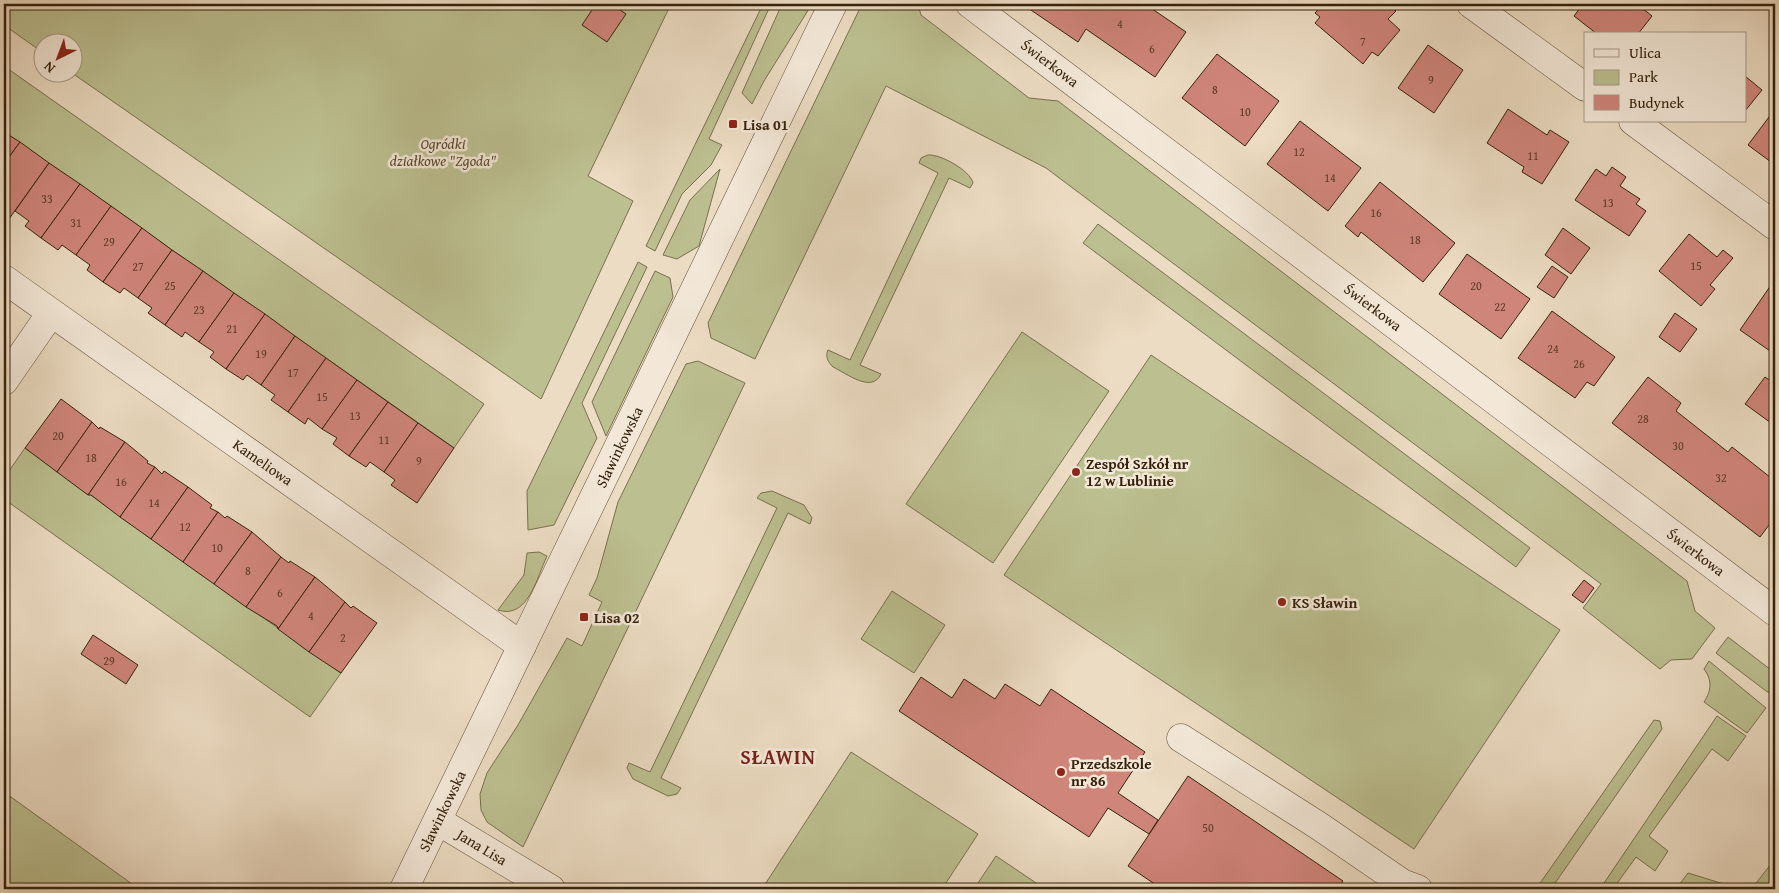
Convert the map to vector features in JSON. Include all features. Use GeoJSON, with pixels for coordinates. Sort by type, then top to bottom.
{"type":"FeatureCollection","features":[{"type":"Feature","properties":{"kind":"street","name":"Sławinkowska"},"geometry":{"type":"LineString","coordinates":[[404,889],[833,4]]}},
{"type":"Feature","properties":{"kind":"street","name":"Świerkowa"},"geometry":{"type":"LineString","coordinates":[[970,4],[1775,612]]}},
{"type":"Feature","properties":{"kind":"street"},"geometry":{"type":"LineString","coordinates":[[1471,4],[1584,85]]}},
{"type":"Feature","properties":{"kind":"street"},"geometry":{"type":"LineString","coordinates":[[1634,122],[1775,226]]}},
{"type":"Feature","properties":{"kind":"street","name":"Kameliowa"},"geometry":{"type":"LineString","coordinates":[[4,279],[522,646]]}},
{"type":"Feature","properties":{"kind":"street"},"geometry":{"type":"LineString","coordinates":[[4,381],[51,313]]}},
{"type":"Feature","properties":{"kind":"street"},"geometry":{"type":"LineString","coordinates":[[1181,738],[1319,826],[1402,883],[1418,889]]}},
{"type":"Feature","properties":{"kind":"street","name":"Jana Lisa"},"geometry":{"type":"LineString","coordinates":[[438,821],[551,889]]}},
{"type":"Feature","properties":{"kind":"green space","name":"Ogródki działkowe \"Zgoda\""},"geometry":{"type":"Polygon","coordinates":[[[4,4],[671,4],[588,176],[633,201],[541,399],[82,80],[82,32],[32,32],[32,45],[4,25],[4,4]]]}},
{"type":"Feature","properties":{"kind":"green space"},"geometry":{"type":"Polygon","coordinates":[[[763,4],[771,4],[709,139],[722,145],[711,165],[682,194],[655,251],[646,246],[763,4]]]}},
{"type":"Feature","properties":{"kind":"green space"},"geometry":{"type":"Polygon","coordinates":[[[782,4],[812,4],[764,81],[752,104],[742,93],[782,4]]]}},
{"type":"Feature","properties":{"kind":"green space"},"geometry":{"type":"Polygon","coordinates":[[[862,4],[918,4],[921,15],[1029,98],[1058,101],[1687,581],[1695,611],[1715,628],[1692,659],[1671,660],[1660,669],[1583,608],[1601,584],[1046,168],[886,86],[755,359],[711,338],[708,323],[862,4]]]}},
{"type":"Feature","properties":{"kind":"green space"},"geometry":{"type":"Polygon","coordinates":[[[4,66],[484,404],[454,448],[4,132],[4,66]]]}},
{"type":"Feature","properties":{"kind":"green space"},"geometry":{"type":"Polygon","coordinates":[[[928,155],[940,157],[961,168],[971,178],[973,183],[970,188],[949,178],[860,365],[881,374],[877,380],[872,382],[858,380],[833,367],[827,353],[828,350],[850,360],[938,173],[919,163],[921,158],[928,155]]]}},
{"type":"Feature","properties":{"kind":"green space"},"geometry":{"type":"Polygon","coordinates":[[[720,169],[699,246],[677,259],[663,255],[690,200],[720,169]]]}},
{"type":"Feature","properties":{"kind":"green space"},"geometry":{"type":"Polygon","coordinates":[[[1098,224],[1530,548],[1516,567],[1083,243],[1098,224]]]}},
{"type":"Feature","properties":{"kind":"green space"},"geometry":{"type":"Polygon","coordinates":[[[638,262],[647,267],[582,403],[597,438],[554,525],[528,530],[527,491],[638,262]]]}},
{"type":"Feature","properties":{"kind":"green space"},"geometry":{"type":"Polygon","coordinates":[[[655,271],[670,278],[673,297],[606,436],[592,402],[655,271]]]}},
{"type":"Feature","properties":{"kind":"green space"},"geometry":{"type":"Polygon","coordinates":[[[1022,332],[1109,391],[993,563],[906,504],[1022,332]]]}},
{"type":"Feature","properties":{"kind":"green space","name":"KS Sławin"},"geometry":{"type":"Polygon","coordinates":[[[1151,355],[1560,630],[1414,849],[1004,575],[1151,355]]]}},
{"type":"Feature","properties":{"kind":"green space"},"geometry":{"type":"Polygon","coordinates":[[[698,361],[745,383],[523,847],[487,822],[481,810],[480,794],[487,773],[518,725],[567,638],[582,646],[602,602],[589,595],[597,578],[618,502],[686,364],[698,361]]]}},
{"type":"Feature","properties":{"kind":"green space"},"geometry":{"type":"Polygon","coordinates":[[[25,448],[341,673],[310,717],[4,499],[4,478],[25,448]]]}},
{"type":"Feature","properties":{"kind":"green space"},"geometry":{"type":"Polygon","coordinates":[[[772,491],[804,505],[812,518],[810,524],[788,513],[661,778],[681,788],[677,794],[668,796],[633,779],[627,768],[629,763],[650,772],[777,508],[757,498],[761,493],[772,491]]]}},
{"type":"Feature","properties":{"kind":"green space"},"geometry":{"type":"Polygon","coordinates":[[[539,552],[547,556],[530,595],[517,609],[508,611],[498,610],[524,575],[527,553],[539,552]]]}},
{"type":"Feature","properties":{"kind":"green space"},"geometry":{"type":"Polygon","coordinates":[[[892,591],[945,625],[914,673],[861,639],[892,591]]]}},
{"type":"Feature","properties":{"kind":"green space"},"geometry":{"type":"Polygon","coordinates":[[[1728,637],[1775,673],[1775,696],[1716,653],[1728,637]]]}},
{"type":"Feature","properties":{"kind":"green space"},"geometry":{"type":"Polygon","coordinates":[[[1709,661],[1766,708],[1747,733],[1704,702],[1710,689],[1710,681],[1704,669],[1709,661]]]}},
{"type":"Feature","properties":{"kind":"green space"},"geometry":{"type":"Polygon","coordinates":[[[1717,716],[1746,736],[1728,761],[1712,749],[1649,836],[1668,851],[1655,871],[1636,857],[1613,889],[1600,889],[1717,716]]]}},
{"type":"Feature","properties":{"kind":"green space"},"geometry":{"type":"Polygon","coordinates":[[[1654,720],[1660,721],[1662,729],[1551,889],[1536,889],[1654,720]]]}},
{"type":"Feature","properties":{"kind":"green space"},"geometry":{"type":"Polygon","coordinates":[[[851,752],[978,834],[942,889],[762,889],[851,752]]]}},
{"type":"Feature","properties":{"kind":"green space"},"geometry":{"type":"Polygon","coordinates":[[[4,792],[139,889],[4,889],[4,792]]]}},
{"type":"Feature","properties":{"kind":"green space"},"geometry":{"type":"Polygon","coordinates":[[[996,856],[1045,889],[974,889],[996,856]]]}},
{"type":"Feature","properties":{"kind":"green space"},"geometry":{"type":"Polygon","coordinates":[[[1775,859],[1775,889],[1754,889],[1753,887],[1775,859]]]}},
{"type":"Feature","properties":{"kind":"green space"},"geometry":{"type":"Polygon","coordinates":[[[1688,873],[1727,885],[1728,889],[1676,889],[1688,873]]]}},
{"type":"Feature","properties":{"kind":"building"},"geometry":{"type":"Polygon","coordinates":[[[596,4],[611,4],[626,14],[607,42],[582,25],[596,4]]]}},
{"type":"Feature","properties":{"kind":"building"},"geometry":{"type":"Polygon","coordinates":[[[1022,4],[1145,4],[1186,32],[1155,77],[1086,29],[1078,42],[1022,4]]]}},
{"type":"Feature","properties":{"kind":"building"},"geometry":{"type":"Polygon","coordinates":[[[1323,4],[1392,4],[1390,6],[1396,11],[1388,19],[1400,30],[1378,56],[1372,52],[1363,64],[1315,23],[1320,17],[1315,13],[1323,4]]]}},
{"type":"Feature","properties":{"kind":"building"},"geometry":{"type":"Polygon","coordinates":[[[1583,4],[1637,4],[1652,16],[1640,32],[1594,32],[1574,16],[1583,4]]]}},
{"type":"Feature","properties":{"kind":"building"},"geometry":{"type":"Polygon","coordinates":[[[1428,45],[1463,70],[1434,113],[1398,88],[1428,45]]]}},
{"type":"Feature","properties":{"kind":"building"},"geometry":{"type":"Polygon","coordinates":[[[1217,54],[1279,101],[1245,146],[1182,98],[1217,54]]]}},
{"type":"Feature","properties":{"kind":"building"},"geometry":{"type":"Polygon","coordinates":[[[1746,77],[1762,90],[1746,110],[1746,77]]]}},
{"type":"Feature","properties":{"kind":"building"},"geometry":{"type":"Polygon","coordinates":[[[1508,109],[1547,135],[1550,130],[1569,142],[1542,184],[1522,172],[1524,167],[1487,143],[1508,109]]]}},
{"type":"Feature","properties":{"kind":"building"},"geometry":{"type":"Polygon","coordinates":[[[1775,109],[1775,165],[1748,145],[1775,109]]]}},
{"type":"Feature","properties":{"kind":"building"},"geometry":{"type":"Polygon","coordinates":[[[1300,121],[1361,168],[1328,211],[1267,164],[1300,121]]]}},
{"type":"Feature","properties":{"kind":"building"},"geometry":{"type":"Polygon","coordinates":[[[4,132],[20,142],[4,164],[4,132]]]}},
{"type":"Feature","properties":{"kind":"building"},"geometry":{"type":"Polygon","coordinates":[[[20,142],[49,163],[9,219],[4,215],[4,164],[20,142]]]}},
{"type":"Feature","properties":{"kind":"building"},"geometry":{"type":"Polygon","coordinates":[[[49,163],[80,184],[41,238],[25,226],[29,221],[15,211],[49,163]]]}},
{"type":"Feature","properties":{"kind":"building"},"geometry":{"type":"Polygon","coordinates":[[[1612,167],[1626,177],[1620,186],[1640,199],[1636,204],[1646,211],[1629,236],[1575,200],[1596,169],[1606,176],[1612,167]]]}},
{"type":"Feature","properties":{"kind":"building"},"geometry":{"type":"Polygon","coordinates":[[[1380,182],[1455,243],[1423,282],[1361,232],[1358,237],[1345,226],[1380,182]]]}},
{"type":"Feature","properties":{"kind":"building"},"geometry":{"type":"Polygon","coordinates":[[[80,184],[111,206],[76,255],[62,245],[58,250],[41,238],[80,184]]]}},
{"type":"Feature","properties":{"kind":"building"},"geometry":{"type":"Polygon","coordinates":[[[111,206],[142,228],[103,282],[87,270],[90,265],[76,255],[111,206]]]}},
{"type":"Feature","properties":{"kind":"building"},"geometry":{"type":"Polygon","coordinates":[[[142,228],[172,250],[138,298],[124,288],[120,293],[103,282],[142,228]]]}},
{"type":"Feature","properties":{"kind":"building"},"geometry":{"type":"Polygon","coordinates":[[[1563,228],[1590,248],[1571,274],[1545,255],[1563,228]]]}},
{"type":"Feature","properties":{"kind":"building"},"geometry":{"type":"Polygon","coordinates":[[[1689,234],[1717,257],[1723,250],[1733,258],[1710,285],[1715,289],[1701,306],[1659,271],[1689,234]]]}},
{"type":"Feature","properties":{"kind":"building"},"geometry":{"type":"Polygon","coordinates":[[[172,250],[203,271],[165,325],[148,313],[152,308],[138,298],[172,250]]]}},
{"type":"Feature","properties":{"kind":"building"},"geometry":{"type":"Polygon","coordinates":[[[1467,254],[1530,299],[1501,339],[1439,294],[1467,254]]]}},
{"type":"Feature","properties":{"kind":"building"},"geometry":{"type":"Polygon","coordinates":[[[1552,266],[1568,277],[1554,298],[1537,287],[1552,266]]]}},
{"type":"Feature","properties":{"kind":"building"},"geometry":{"type":"Polygon","coordinates":[[[203,271],[234,293],[199,342],[185,332],[182,337],[165,325],[203,271]]]}},
{"type":"Feature","properties":{"kind":"building"},"geometry":{"type":"Polygon","coordinates":[[[1771,285],[1775,287],[1775,344],[1770,351],[1740,330],[1771,285]]]}},
{"type":"Feature","properties":{"kind":"building"},"geometry":{"type":"Polygon","coordinates":[[[234,293],[265,314],[226,369],[210,357],[214,352],[199,342],[234,293]]]}},
{"type":"Feature","properties":{"kind":"building"},"geometry":{"type":"Polygon","coordinates":[[[1552,311],[1615,357],[1594,386],[1587,382],[1575,398],[1518,358],[1552,311]]]}},
{"type":"Feature","properties":{"kind":"building"},"geometry":{"type":"Polygon","coordinates":[[[1675,313],[1697,329],[1680,352],[1659,337],[1675,313]]]}},
{"type":"Feature","properties":{"kind":"building"},"geometry":{"type":"Polygon","coordinates":[[[265,314],[295,336],[261,385],[247,375],[243,380],[226,369],[265,314]]]}},
{"type":"Feature","properties":{"kind":"building"},"geometry":{"type":"Polygon","coordinates":[[[295,336],[326,358],[288,412],[271,400],[275,395],[261,385],[295,336]]]}},
{"type":"Feature","properties":{"kind":"building"},"geometry":{"type":"Polygon","coordinates":[[[326,358],[357,380],[322,429],[308,418],[305,424],[288,412],[326,358]]]}},
{"type":"Feature","properties":{"kind":"building"},"geometry":{"type":"Polygon","coordinates":[[[1648,377],[1681,403],[1676,411],[1728,452],[1732,447],[1775,481],[1775,517],[1760,537],[1612,423],[1648,377]]]}},
{"type":"Feature","properties":{"kind":"building"},"geometry":{"type":"Polygon","coordinates":[[[1765,377],[1775,384],[1775,417],[1771,423],[1745,404],[1765,377]]]}},
{"type":"Feature","properties":{"kind":"building"},"geometry":{"type":"Polygon","coordinates":[[[357,380],[388,402],[349,456],[333,444],[337,438],[322,429],[357,380]]]}},
{"type":"Feature","properties":{"kind":"building"},"geometry":{"type":"Polygon","coordinates":[[[61,399],[92,422],[57,472],[25,448],[61,399]]]}},
{"type":"Feature","properties":{"kind":"building"},"geometry":{"type":"Polygon","coordinates":[[[388,402],[418,423],[384,472],[370,462],[366,467],[349,456],[388,402]]]}},
{"type":"Feature","properties":{"kind":"building"},"geometry":{"type":"Polygon","coordinates":[[[92,422],[99,429],[100,427],[125,442],[88,495],[57,472],[92,422]]]}},
{"type":"Feature","properties":{"kind":"building"},"geometry":{"type":"Polygon","coordinates":[[[418,423],[454,448],[417,503],[391,485],[395,480],[384,472],[418,423]]]}},
{"type":"Feature","properties":{"kind":"building"},"geometry":{"type":"Polygon","coordinates":[[[125,442],[148,461],[147,463],[155,467],[120,517],[91,495],[88,495],[125,442]]]}},
{"type":"Feature","properties":{"kind":"building"},"geometry":{"type":"Polygon","coordinates":[[[155,467],[162,474],[164,471],[188,487],[151,539],[120,517],[155,467]]]}},
{"type":"Feature","properties":{"kind":"building"},"geometry":{"type":"Polygon","coordinates":[[[188,487],[212,505],[210,508],[218,512],[183,562],[151,539],[188,487]]]}},
{"type":"Feature","properties":{"kind":"building"},"geometry":{"type":"Polygon","coordinates":[[[218,512],[225,518],[227,516],[252,532],[214,584],[183,562],[218,512]]]}},
{"type":"Feature","properties":{"kind":"building"},"geometry":{"type":"Polygon","coordinates":[[[252,532],[281,557],[246,607],[214,584],[252,532]]]}},
{"type":"Feature","properties":{"kind":"building"},"geometry":{"type":"Polygon","coordinates":[[[281,557],[315,577],[278,629],[277,626],[246,607],[281,557]]]}},
{"type":"Feature","properties":{"kind":"building"},"geometry":{"type":"Polygon","coordinates":[[[315,577],[345,602],[309,652],[278,629],[315,577]]]}},
{"type":"Feature","properties":{"kind":"building"},"geometry":{"type":"Polygon","coordinates":[[[1584,580],[1594,588],[1583,603],[1572,595],[1584,580]]]}},
{"type":"Feature","properties":{"kind":"building"},"geometry":{"type":"Polygon","coordinates":[[[345,602],[351,608],[353,606],[377,623],[341,673],[309,652],[345,602]]]}},
{"type":"Feature","properties":{"kind":"building"},"geometry":{"type":"Polygon","coordinates":[[[93,635],[138,665],[126,684],[81,654],[93,635]]]}},
{"type":"Feature","properties":{"kind":"building","name":"Przedszkole nr 86"},"geometry":{"type":"Polygon","coordinates":[[[921,677],[952,698],[964,679],[995,699],[1005,684],[1040,706],[1051,689],[1145,752],[1118,793],[1158,820],[1149,834],[1108,808],[1089,837],[899,711],[921,677]]]}},
{"type":"Feature","properties":{"kind":"building"},"geometry":{"type":"Polygon","coordinates":[[[1188,776],[1343,881],[1337,889],[1162,889],[1128,866],[1188,776]]]}},
{"type":"Feature","properties":{"kind":"place","name":"Lisa 01"},"geometry":{"type":"Point","coordinates":[733,124]}},
{"type":"Feature","properties":{"kind":"place","name":"Zespół Szkół nr 12 w Lublinie"},"geometry":{"type":"Point","coordinates":[1076,472]}},
{"type":"Feature","properties":{"kind":"place","name":"KS Sławin"},"geometry":{"type":"Point","coordinates":[1282,602]}},
{"type":"Feature","properties":{"kind":"place","name":"Lisa 02"},"geometry":{"type":"Point","coordinates":[584,617]}},
{"type":"Feature","properties":{"kind":"place","name":"Przedszkole nr 86"},"geometry":{"type":"Point","coordinates":[1061,772]}},
{"type":"Feature","properties":{"kind":"district","name":"SŁAWIN"},"geometry":{"type":"Point","coordinates":[778,756]}}]}
